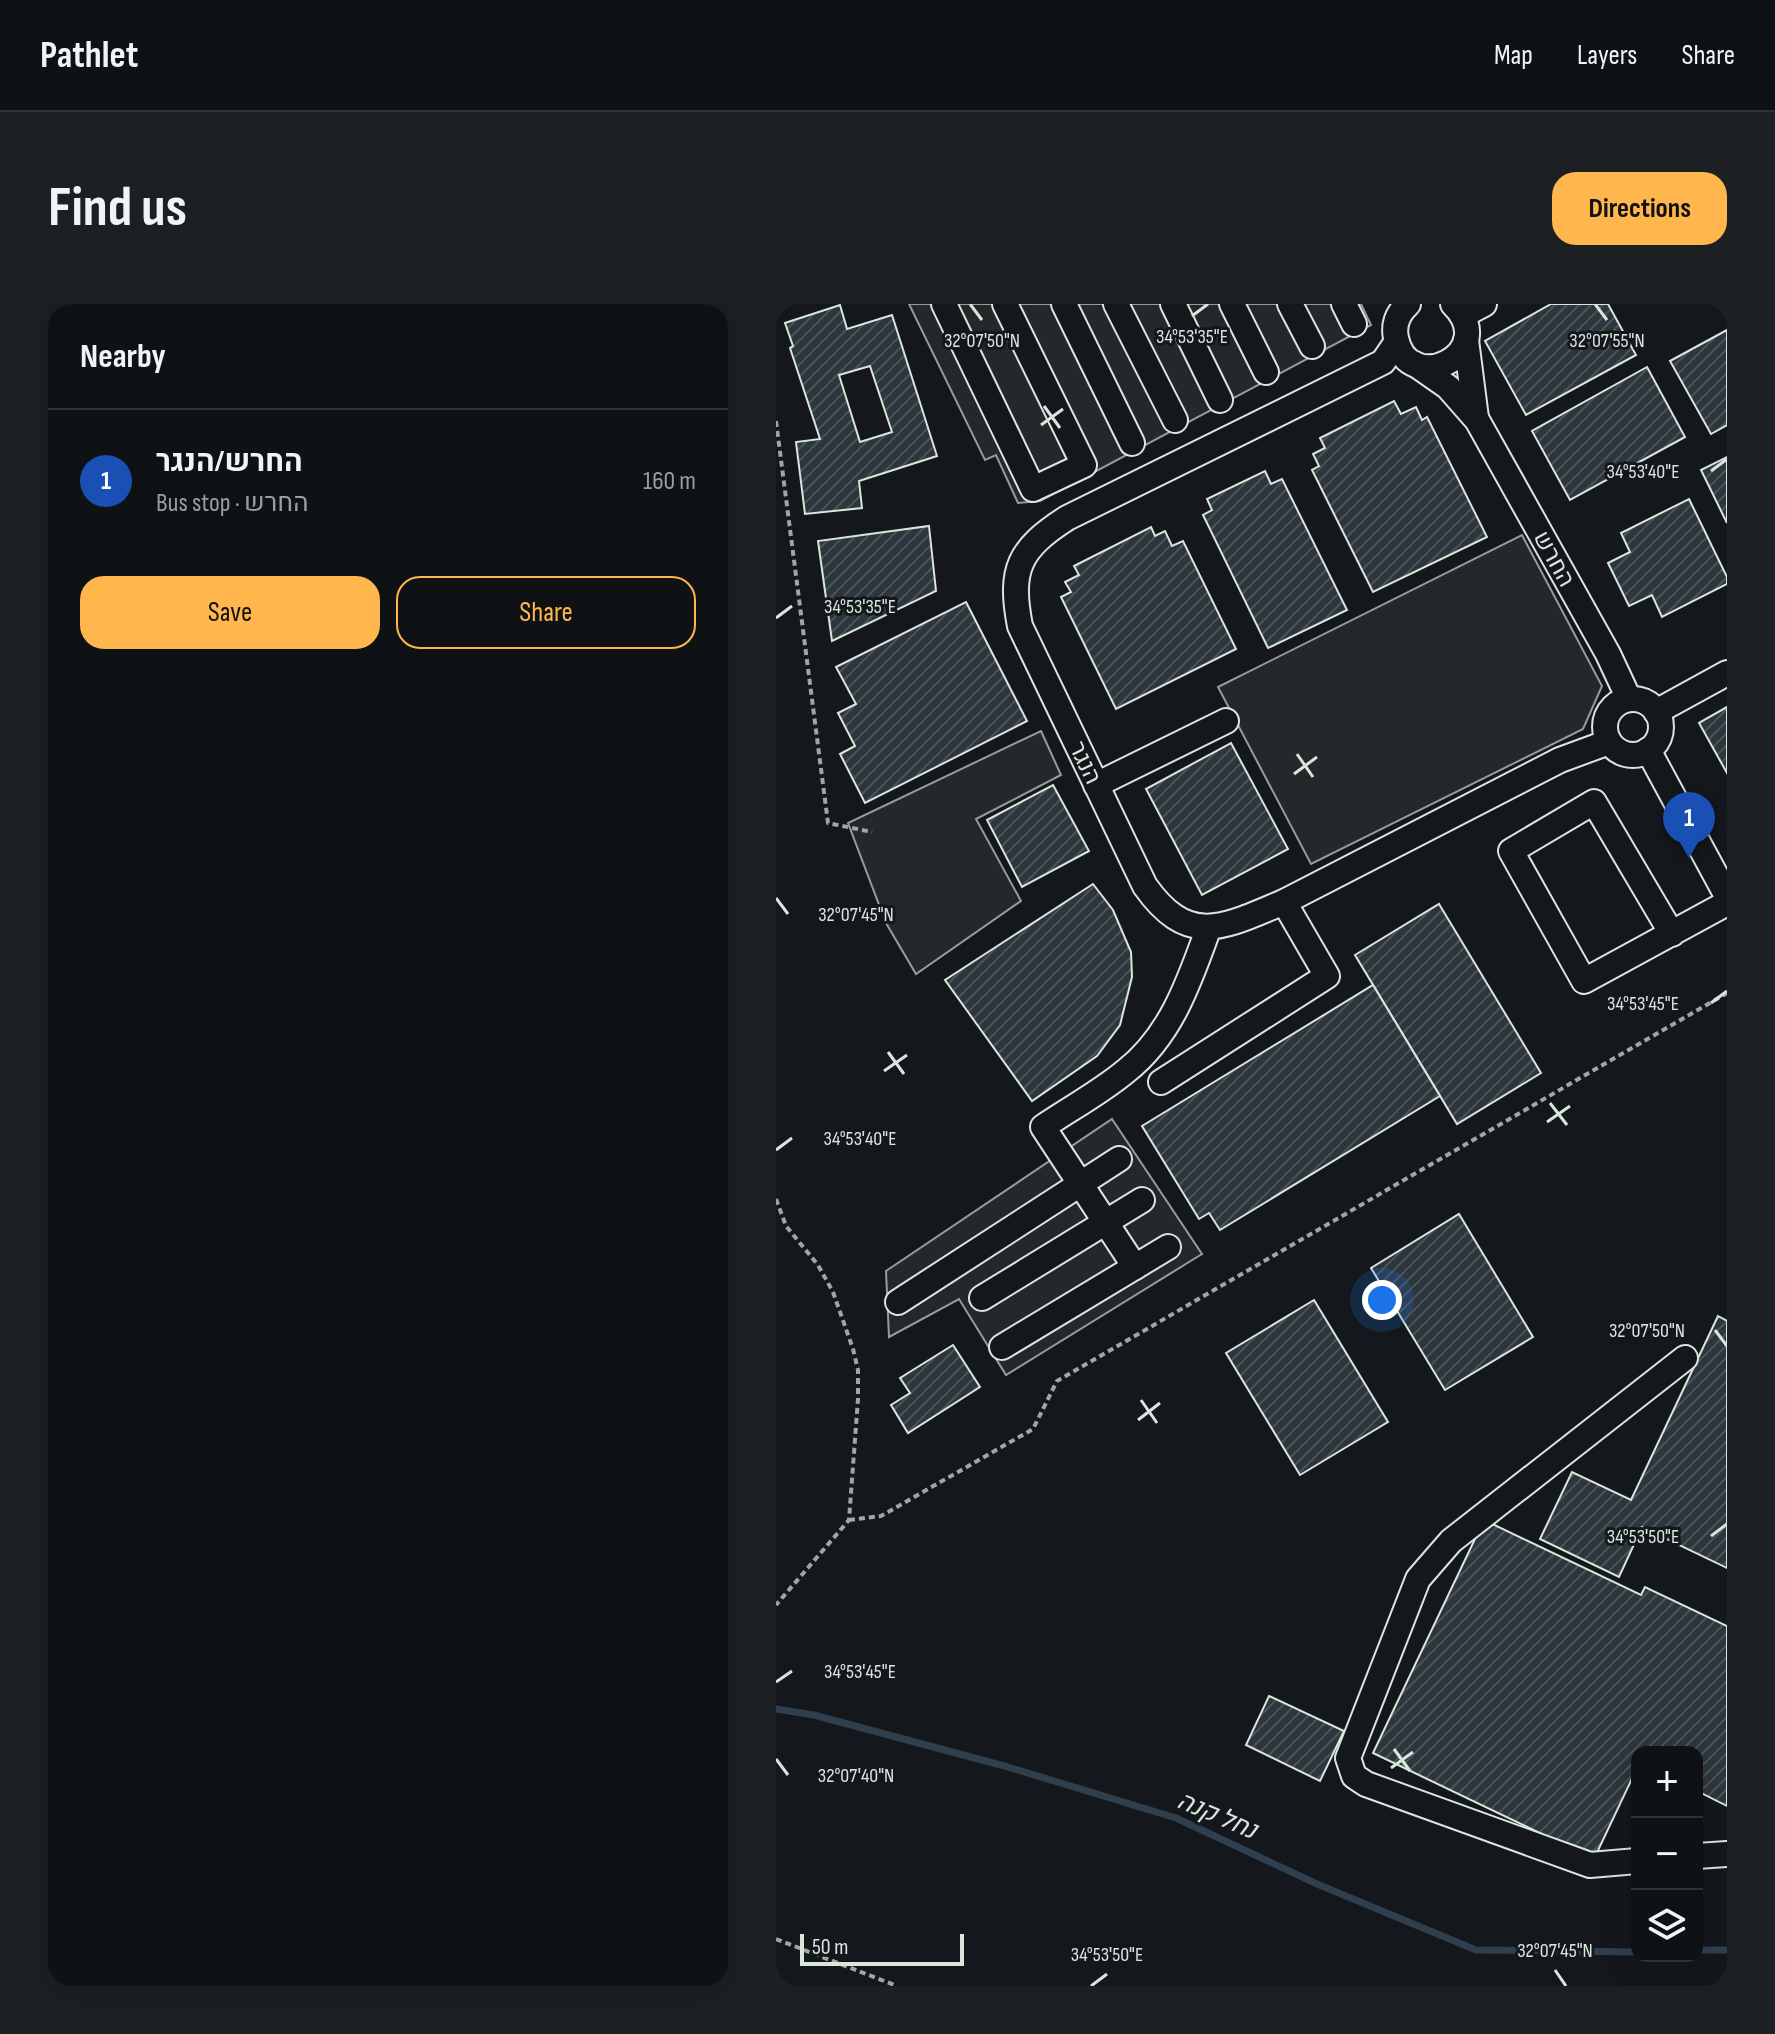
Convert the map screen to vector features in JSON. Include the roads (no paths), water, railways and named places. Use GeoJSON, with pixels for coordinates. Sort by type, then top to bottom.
{"type":"FeatureCollection","features":[{"type":"Feature","properties":{"kind":"street"},"geometry":{"type":"LineString","coordinates":[[944,304],[1033,489],[1084,465],[1005,304]]}},
{"type":"Feature","properties":{"kind":"street"},"geometry":{"type":"LineString","coordinates":[[1064,304],[1132,443]]}},
{"type":"Feature","properties":{"kind":"street"},"geometry":{"type":"LineString","coordinates":[[1116,304],[1175,420]]}},
{"type":"Feature","properties":{"kind":"street"},"geometry":{"type":"LineString","coordinates":[[1173,304],[1220,400]]}},
{"type":"Feature","properties":{"kind":"street"},"geometry":{"type":"LineString","coordinates":[[1232,304],[1266,372]]}},
{"type":"Feature","properties":{"kind":"street"},"geometry":{"type":"LineString","coordinates":[[1290,304],[1312,346]]}},
{"type":"Feature","properties":{"kind":"street","name":"החרש"},"geometry":{"type":"LineString","coordinates":[[1467,308],[1466,340],[1477,420]]}},
{"type":"Feature","properties":{"kind":"street","name":"החרש"},"geometry":{"type":"LineString","coordinates":[[1399,318],[1401,353],[1448,387],[1477,420],[1608,654],[1629,699]]}},
{"type":"Feature","properties":{"kind":"street","name":"הנגר"},"geometry":{"type":"LineString","coordinates":[[1209,927],[1180,921],[1159,905],[1145,886],[1020,626],[1016,579],[1024,554],[1046,532],[1067,518],[1383,362],[1399,318]]}},
{"type":"Feature","properties":{"kind":"street"},"geometry":{"type":"LineString","coordinates":[[1415,364],[1433,368],[1442,366],[1461,351],[1466,340]]}},
{"type":"Feature","properties":{"kind":"street"},"geometry":{"type":"LineString","coordinates":[[1656,712],[1727,673]]}},
{"type":"Feature","properties":{"kind":"street"},"geometry":{"type":"LineString","coordinates":[[1629,699],[1642,700],[1656,712],[1661,730],[1657,742],[1648,750],[1641,754],[1626,754],[1609,742],[1605,726],[1609,711],[1615,705],[1629,699]]}},
{"type":"Feature","properties":{"kind":"street"},"geometry":{"type":"LineString","coordinates":[[1096,785],[1226,721]]}},
{"type":"Feature","properties":{"kind":"street"},"geometry":{"type":"LineString","coordinates":[[1135,1267],[1043,1127],[1127,1071],[1146,1052],[1174,1012],[1209,927],[1237,921],[1284,902],[1560,760],[1609,742]]}},
{"type":"Feature","properties":{"kind":"street"},"geometry":{"type":"LineString","coordinates":[[1648,750],[1727,896]]}},
{"type":"Feature","properties":{"kind":"street"},"geometry":{"type":"LineString","coordinates":[[1672,934],[1594,802],[1511,851],[1584,981],[1672,934],[1727,903]]}},
{"type":"Feature","properties":{"kind":"street"},"geometry":{"type":"LineString","coordinates":[[1161,1082],[1327,976],[1284,902]]}},
{"type":"Feature","properties":{"kind":"street"},"geometry":{"type":"LineString","coordinates":[[898,1302],[1119,1159]]}},
{"type":"Feature","properties":{"kind":"street"},"geometry":{"type":"LineString","coordinates":[[982,1298],[1142,1200]]}},
{"type":"Feature","properties":{"kind":"street"},"geometry":{"type":"LineString","coordinates":[[1002,1347],[1168,1247]]}},
{"type":"Feature","properties":{"kind":"street"},"geometry":{"type":"LineString","coordinates":[[1631,1862],[1590,1865],[1366,1784],[1354,1776],[1348,1758],[1418,1579],[1442,1550],[1685,1358]]}},
{"type":"Feature","properties":{"kind":"street"},"geometry":{"type":"LineString","coordinates":[[1703,1856],[1727,1854]]}},
{"type":"Feature","properties":{"kind":"waterway","name":"נחל קנה"},"geometry":{"type":"LineString","coordinates":[[776,1709],[814,1715],[1008,1767],[1176,1818],[1317,1884],[1476,1950],[1631,1952]]}},
{"type":"Feature","properties":{"kind":"waterway","name":"נחל קנה"},"geometry":{"type":"LineString","coordinates":[[1703,1950],[1727,1950]]}},
{"type":"Feature","properties":{"kind":"place","name":"החרש/הנגר"},"geometry":{"type":"Point","coordinates":[1689,858]}}]}
